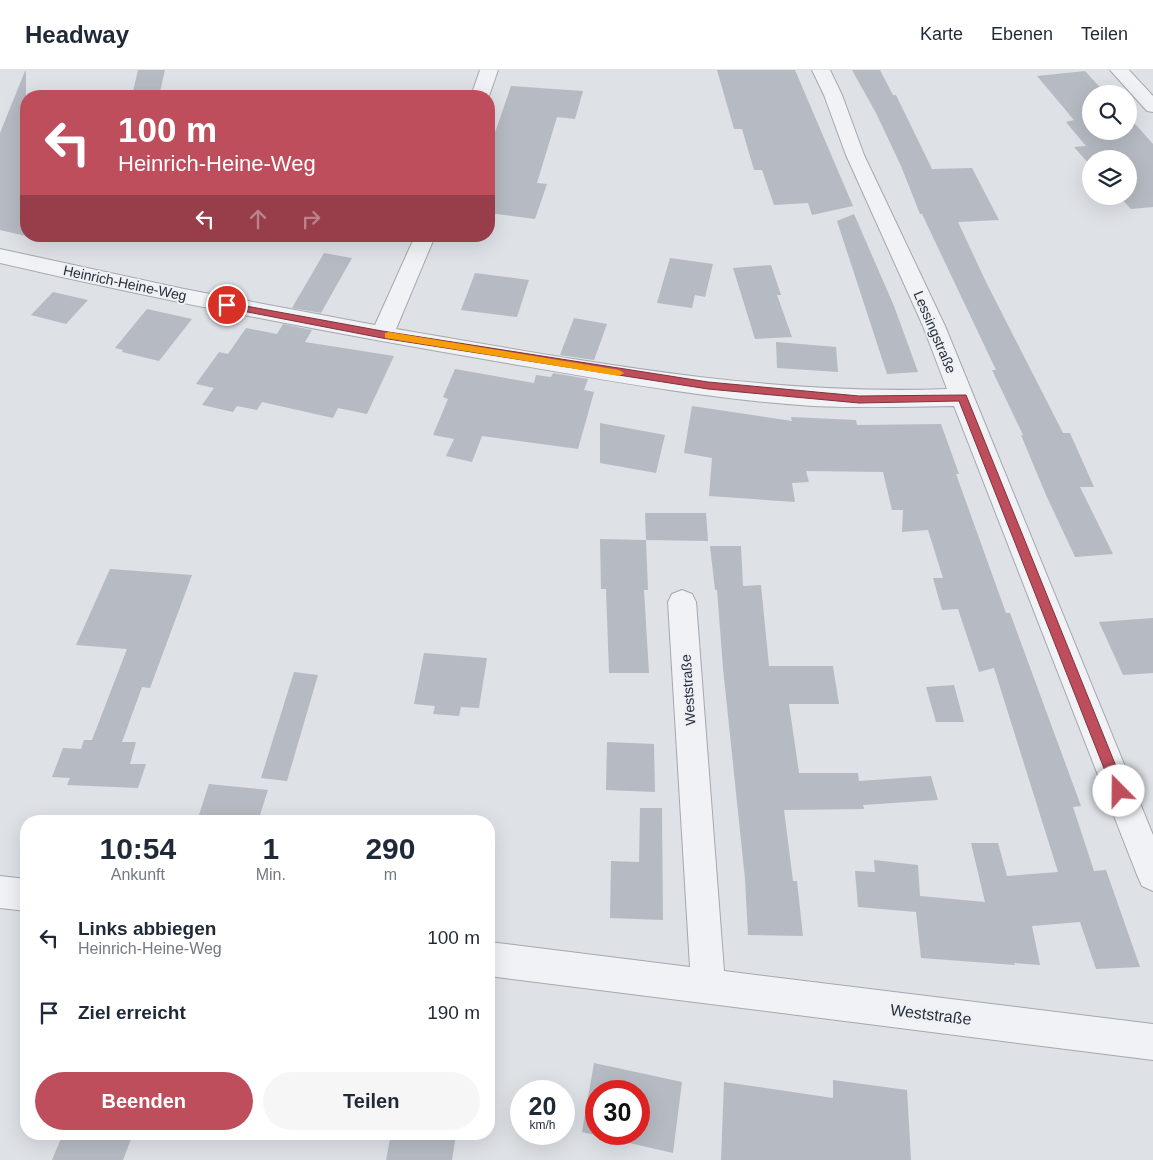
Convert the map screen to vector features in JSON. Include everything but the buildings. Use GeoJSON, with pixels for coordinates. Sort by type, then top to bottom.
{"type":"FeatureCollection","features":[{"type":"Feature","properties":{"kind":"street"},"geometry":{"type":"LineString","coordinates":[[482,90],[490,70]]}},
{"type":"Feature","properties":{"kind":"street","name":"Lessingstraße"},"geometry":{"type":"LineString","coordinates":[[821,70],[833,95],[855,155],[934,326],[1153,875]]}},
{"type":"Feature","properties":{"kind":"street"},"geometry":{"type":"LineString","coordinates":[[1119,70],[1153,107]]}},
{"type":"Feature","properties":{"kind":"street"},"geometry":{"type":"LineString","coordinates":[[382,335],[422,242]]}},
{"type":"Feature","properties":{"kind":"street","name":"Heinrich-Heine-Weg"},"geometry":{"type":"LineString","coordinates":[[0,256],[189,297],[382,335],[564,365],[752,391],[859,399],[962,397]]}},
{"type":"Feature","properties":{"kind":"street","name":"Weststraße"},"geometry":{"type":"LineString","coordinates":[[682,602],[708,987]]}},
{"type":"Feature","properties":{"kind":"street"},"geometry":{"type":"LineString","coordinates":[[0,892],[20,894]]}},
{"type":"Feature","properties":{"kind":"street","name":"Weststraße"},"geometry":{"type":"LineString","coordinates":[[495,960],[1153,1042]]}},
{"type":"Feature","properties":{"kind":"slow traffic"},"geometry":{"type":"LineString","coordinates":[[389,336],[619,373]]}},
{"type":"Feature","properties":{"kind":"route"},"geometry":{"type":"LineString","coordinates":[[227,305],[382,335],[564,365],[708,386],[829,398],[892,400],[962,397],[1119,791]]}}]}
